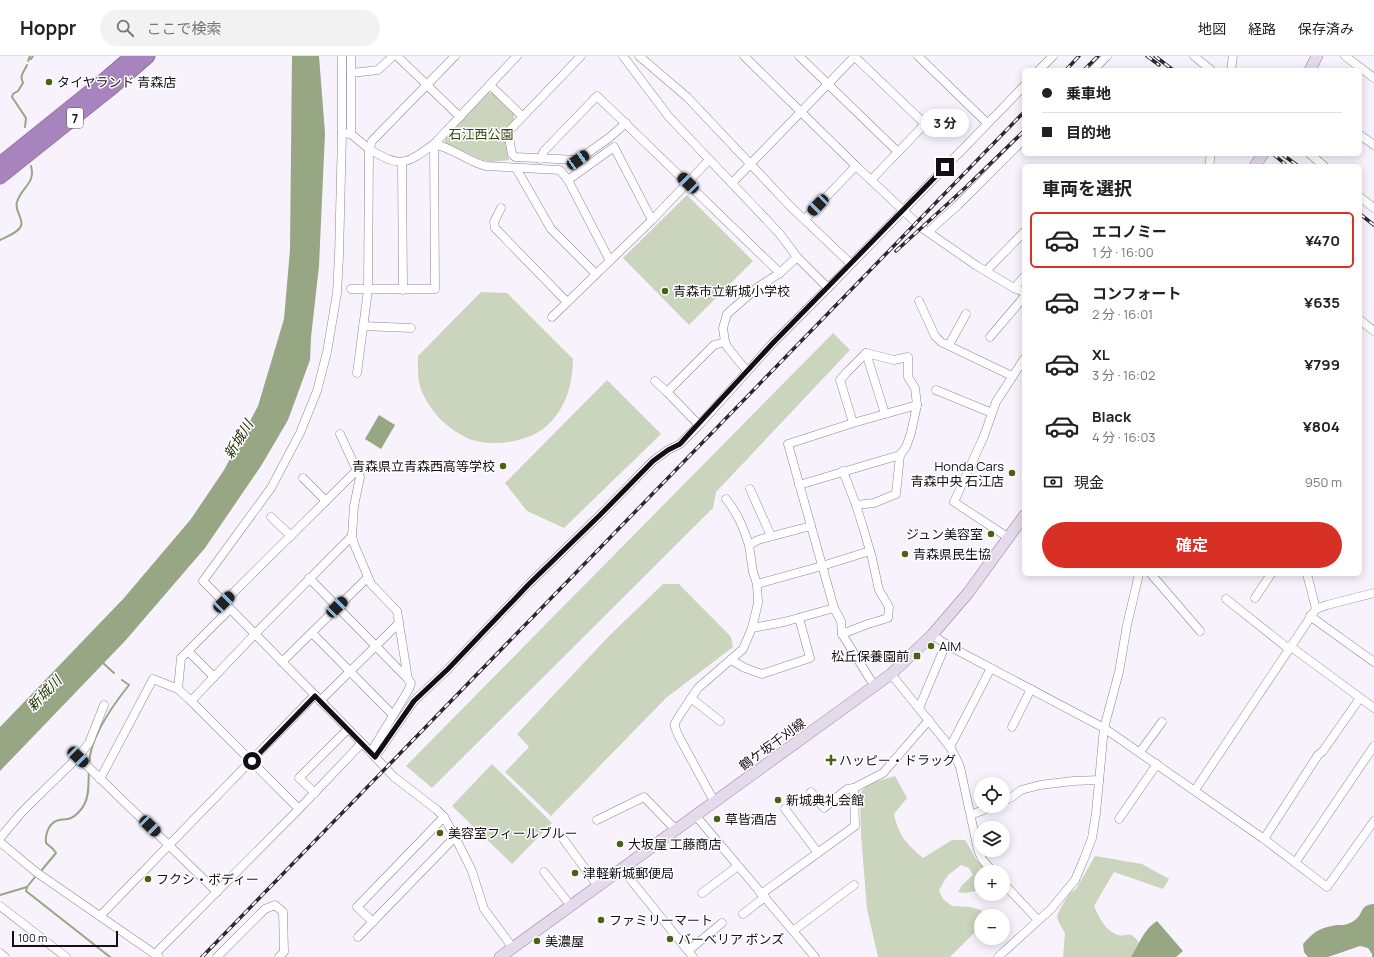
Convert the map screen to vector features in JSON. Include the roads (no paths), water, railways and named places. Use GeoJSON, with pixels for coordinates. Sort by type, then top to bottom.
{"type":"FeatureCollection","features":[{"type":"Feature","properties":{"kind":"highway","name":"7"},"geometry":{"type":"LineString","coordinates":[[0,164],[132,56]]}},
{"type":"Feature","properties":{"kind":"highway","name":"7"},"geometry":{"type":"LineString","coordinates":[[0,177],[109,90],[148,56]]}},
{"type":"Feature","properties":{"kind":"main road"},"geometry":{"type":"LineString","coordinates":[[1311,68],[1317,56]]}},
{"type":"Feature","properties":{"kind":"main road","name":"鶴ケ坂千刈線"},"geometry":{"type":"LineString","coordinates":[[500,957],[715,803],[891,674],[932,635],[968,593],[1022,519]]}},
{"type":"Feature","properties":{"kind":"street"},"geometry":{"type":"LineString","coordinates":[[342,56],[342,133],[337,293],[327,352],[317,391],[300,433],[271,488],[203,581],[394,777],[444,817],[456,837],[472,871],[484,909],[513,948]]}},
{"type":"Feature","properties":{"kind":"street"},"geometry":{"type":"LineString","coordinates":[[351,56],[351,134]]}},
{"type":"Feature","properties":{"kind":"street"},"geometry":{"type":"LineString","coordinates":[[352,73],[378,70],[393,56]]}},
{"type":"Feature","properties":{"kind":"street"},"geometry":{"type":"LineString","coordinates":[[397,56],[460,117]]}},
{"type":"Feature","properties":{"kind":"street"},"geometry":{"type":"LineString","coordinates":[[357,373],[368,290],[369,149],[372,141],[455,56]]}},
{"type":"Feature","properties":{"kind":"street"},"geometry":{"type":"LineString","coordinates":[[342,133],[351,134],[369,149],[385,158],[402,163],[414,158],[434,144],[517,56]]}},
{"type":"Feature","properties":{"kind":"street"},"geometry":{"type":"LineString","coordinates":[[581,56],[508,132],[512,154],[515,157],[578,160],[610,137],[626,123]]}},
{"type":"Feature","properties":{"kind":"street"},"geometry":{"type":"LineString","coordinates":[[623,56],[669,117],[779,233],[797,257],[828,288]]}},
{"type":"Feature","properties":{"kind":"street"},"geometry":{"type":"LineString","coordinates":[[639,56],[687,97],[790,206],[851,264]]}},
{"type":"Feature","properties":{"kind":"street"},"geometry":{"type":"LineString","coordinates":[[744,56],[903,211],[928,232],[986,271],[1022,291]]}},
{"type":"Feature","properties":{"kind":"street"},"geometry":{"type":"LineString","coordinates":[[799,56],[898,152]]}},
{"type":"Feature","properties":{"kind":"street"},"geometry":{"type":"LineString","coordinates":[[732,183],[855,56],[925,124],[871,180]]}},
{"type":"Feature","properties":{"kind":"street"},"geometry":{"type":"LineString","coordinates":[[918,56],[987,123]]}},
{"type":"Feature","properties":{"kind":"street"},"geometry":{"type":"LineString","coordinates":[[1041,68],[1053,56]]}},
{"type":"Feature","properties":{"kind":"street"},"geometry":{"type":"LineString","coordinates":[[1095,68],[1107,56]]}},
{"type":"Feature","properties":{"kind":"street"},"geometry":{"type":"LineString","coordinates":[[1194,56],[1209,68]]}},
{"type":"Feature","properties":{"kind":"street"},"geometry":{"type":"LineString","coordinates":[[1231,68],[1233,56]]}},
{"type":"Feature","properties":{"kind":"street"},"geometry":{"type":"LineString","coordinates":[[1345,56],[1361,68]]}},
{"type":"Feature","properties":{"kind":"street"},"geometry":{"type":"LineString","coordinates":[[1362,69],[1374,78]]}},
{"type":"Feature","properties":{"kind":"street"},"geometry":{"type":"LineString","coordinates":[[490,85],[522,116]]}},
{"type":"Feature","properties":{"kind":"street"},"geometry":{"type":"LineString","coordinates":[[373,754],[414,701],[448,669],[529,584],[653,461],[668,450],[680,444],[699,425],[747,371],[1022,88]]}},
{"type":"Feature","properties":{"kind":"street"},"geometry":{"type":"LineString","coordinates":[[540,158],[544,151],[597,96],[780,273]]}},
{"type":"Feature","properties":{"kind":"street"},"geometry":{"type":"LineString","coordinates":[[1362,136],[1374,145]]}},
{"type":"Feature","properties":{"kind":"street"},"geometry":{"type":"LineString","coordinates":[[928,232],[958,206],[1022,141]]}},
{"type":"Feature","properties":{"kind":"street"},"geometry":{"type":"LineString","coordinates":[[434,144],[443,146],[479,164],[516,168],[560,170],[568,180],[610,261]]}},
{"type":"Feature","properties":{"kind":"street"},"geometry":{"type":"LineString","coordinates":[[351,289],[435,289],[434,144]]}},
{"type":"Feature","properties":{"kind":"street"},"geometry":{"type":"LineString","coordinates":[[568,180],[614,148],[652,220]]}},
{"type":"Feature","properties":{"kind":"street"},"geometry":{"type":"LineString","coordinates":[[1312,156],[1322,164]]}},
{"type":"Feature","properties":{"kind":"street"},"geometry":{"type":"LineString","coordinates":[[552,317],[652,220],[709,160]]}},
{"type":"Feature","properties":{"kind":"street"},"geometry":{"type":"LineString","coordinates":[[402,163],[403,290]]}},
{"type":"Feature","properties":{"kind":"street"},"geometry":{"type":"LineString","coordinates":[[805,219],[856,166]]}},
{"type":"Feature","properties":{"kind":"street"},"geometry":{"type":"LineString","coordinates":[[516,168],[551,229],[596,274]]}},
{"type":"Feature","properties":{"kind":"street"},"geometry":{"type":"LineString","coordinates":[[1362,199],[1374,208]]}},
{"type":"Feature","properties":{"kind":"street"},"geometry":{"type":"LineString","coordinates":[[501,208],[494,222],[495,228],[567,302]]}},
{"type":"Feature","properties":{"kind":"street"},"geometry":{"type":"LineString","coordinates":[[986,271],[1022,234]]}},
{"type":"Feature","properties":{"kind":"street"},"geometry":{"type":"LineString","coordinates":[[747,371],[728,348],[725,342],[723,328],[727,314],[758,287],[780,273],[797,257]]}},
{"type":"Feature","properties":{"kind":"street"},"geometry":{"type":"LineString","coordinates":[[1014,288],[1022,279]]}},
{"type":"Feature","properties":{"kind":"street"},"geometry":{"type":"LineString","coordinates":[[990,337],[1022,299]]}},
{"type":"Feature","properties":{"kind":"street"},"geometry":{"type":"LineString","coordinates":[[919,301],[935,336],[941,342],[1012,376]]}},
{"type":"Feature","properties":{"kind":"street"},"geometry":{"type":"LineString","coordinates":[[949,346],[966,314]]}},
{"type":"Feature","properties":{"kind":"street"},"geometry":{"type":"LineString","coordinates":[[1362,322],[1374,331]]}},
{"type":"Feature","properties":{"kind":"street"},"geometry":{"type":"LineString","coordinates":[[363,326],[411,328]]}},
{"type":"Feature","properties":{"kind":"street"},"geometry":{"type":"LineString","coordinates":[[667,392],[714,345],[725,342]]}},
{"type":"Feature","properties":{"kind":"street"},"geometry":{"type":"LineString","coordinates":[[856,505],[874,503],[896,494],[900,455],[906,447],[911,433],[917,405],[915,388],[908,377],[908,358],[894,360],[866,353]]}},
{"type":"Feature","properties":{"kind":"street"},"geometry":{"type":"LineString","coordinates":[[866,353],[885,414]]}},
{"type":"Feature","properties":{"kind":"street"},"geometry":{"type":"LineString","coordinates":[[853,423],[840,380],[866,353]]}},
{"type":"Feature","properties":{"kind":"street"},"geometry":{"type":"LineString","coordinates":[[1009,538],[954,502],[984,436],[996,402],[1022,362]]}},
{"type":"Feature","properties":{"kind":"street"},"geometry":{"type":"LineString","coordinates":[[655,381],[699,425]]}},
{"type":"Feature","properties":{"kind":"street"},"geometry":{"type":"LineString","coordinates":[[936,390],[992,413]]}},
{"type":"Feature","properties":{"kind":"street"},"geometry":{"type":"LineString","coordinates":[[875,687],[842,634],[841,621],[834,608],[788,444],[853,423],[917,405]]}},
{"type":"Feature","properties":{"kind":"street"},"geometry":{"type":"LineString","coordinates":[[340,434],[360,477],[354,506],[352,536],[354,544],[371,584],[397,611],[408,679]]}},
{"type":"Feature","properties":{"kind":"street"},"geometry":{"type":"LineString","coordinates":[[799,484],[900,455]]}},
{"type":"Feature","properties":{"kind":"street"},"geometry":{"type":"LineString","coordinates":[[224,602],[357,470]]}},
{"type":"Feature","properties":{"kind":"street"},"geometry":{"type":"LineString","coordinates":[[842,634],[888,618],[888,606],[879,590],[870,551],[856,505],[843,471]]}},
{"type":"Feature","properties":{"kind":"street"},"geometry":{"type":"LineString","coordinates":[[303,478],[326,501]]}},
{"type":"Feature","properties":{"kind":"street"},"geometry":{"type":"LineString","coordinates":[[750,489],[771,536]]}},
{"type":"Feature","properties":{"kind":"street"},"geometry":{"type":"LineString","coordinates":[[715,803],[675,726],[681,713],[698,688],[744,649],[752,628],[758,603],[757,584],[753,572],[749,545],[744,529],[736,512],[726,499]]}},
{"type":"Feature","properties":{"kind":"street"},"geometry":{"type":"LineString","coordinates":[[271,517],[291,536]]}},
{"type":"Feature","properties":{"kind":"street"},"geometry":{"type":"LineString","coordinates":[[749,545],[758,540],[771,536],[811,526]]}},
{"type":"Feature","properties":{"kind":"street"},"geometry":{"type":"LineString","coordinates":[[191,701],[309,578],[352,536]]}},
{"type":"Feature","properties":{"kind":"street"},"geometry":{"type":"LineString","coordinates":[[757,584],[870,551]]}},
{"type":"Feature","properties":{"kind":"street"},"geometry":{"type":"LineString","coordinates":[[998,957],[1051,909],[1075,880],[1092,838],[1104,728],[1119,672],[1139,576]]}},
{"type":"Feature","properties":{"kind":"street"},"geometry":{"type":"LineString","coordinates":[[1153,576],[1200,631]]}},
{"type":"Feature","properties":{"kind":"street"},"geometry":{"type":"LineString","coordinates":[[1255,598],[1270,576]]}},
{"type":"Feature","properties":{"kind":"street"},"geometry":{"type":"LineString","coordinates":[[1308,576],[1316,609]]}},
{"type":"Feature","properties":{"kind":"street"},"geometry":{"type":"LineString","coordinates":[[282,662],[368,577]]}},
{"type":"Feature","properties":{"kind":"street"},"geometry":{"type":"LineString","coordinates":[[309,578],[411,683],[409,690],[393,715],[373,754]]}},
{"type":"Feature","properties":{"kind":"street"},"geometry":{"type":"LineString","coordinates":[[1194,790],[1316,609],[1374,594]]}},
{"type":"Feature","properties":{"kind":"street"},"geometry":{"type":"LineString","coordinates":[[1226,599],[1290,648],[1374,708]]}},
{"type":"Feature","properties":{"kind":"street"},"geometry":{"type":"LineString","coordinates":[[178,689],[181,658],[230,608]]}},
{"type":"Feature","properties":{"kind":"street"},"geometry":{"type":"LineString","coordinates":[[752,628],[784,622],[834,608]]}},
{"type":"Feature","properties":{"kind":"street"},"geometry":{"type":"LineString","coordinates":[[1310,616],[1374,662]]}},
{"type":"Feature","properties":{"kind":"street"},"geometry":{"type":"LineString","coordinates":[[731,660],[745,668],[762,674],[810,658],[799,618]]}},
{"type":"Feature","properties":{"kind":"street"},"geometry":{"type":"LineString","coordinates":[[100,916],[252,761],[318,698],[350,671],[399,623]]}},
{"type":"Feature","properties":{"kind":"street"},"geometry":{"type":"LineString","coordinates":[[312,633],[393,715]]}},
{"type":"Feature","properties":{"kind":"street"},"geometry":{"type":"LineString","coordinates":[[932,635],[946,644],[1104,728],[1264,839],[1327,887],[1374,821]]}},
{"type":"Feature","properties":{"kind":"street"},"geometry":{"type":"LineString","coordinates":[[919,708],[946,644]]}},
{"type":"Feature","properties":{"kind":"street"},"geometry":{"type":"LineString","coordinates":[[188,651],[214,677]]}},
{"type":"Feature","properties":{"kind":"street"},"geometry":{"type":"LineString","coordinates":[[950,747],[991,668]]}},
{"type":"Feature","properties":{"kind":"street"},"geometry":{"type":"LineString","coordinates":[[891,674],[950,747],[960,767],[978,850],[982,859],[987,865]]}},
{"type":"Feature","properties":{"kind":"street"},"geometry":{"type":"LineString","coordinates":[[100,778],[153,678],[178,689],[299,809]]}},
{"type":"Feature","properties":{"kind":"street"},"geometry":{"type":"LineString","coordinates":[[1012,727],[1031,689]]}},
{"type":"Feature","properties":{"kind":"street"},"geometry":{"type":"LineString","coordinates":[[691,698],[720,720]]}},
{"type":"Feature","properties":{"kind":"street"},"geometry":{"type":"LineString","coordinates":[[1264,839],[1318,755],[1323,752],[1360,698]]}},
{"type":"Feature","properties":{"kind":"street"},"geometry":{"type":"LineString","coordinates":[[0,838],[22,812],[78,757],[89,743],[104,705]]}},
{"type":"Feature","properties":{"kind":"street"},"geometry":{"type":"LineString","coordinates":[[811,792],[824,808],[847,789],[854,788],[883,773],[929,720]]}},
{"type":"Feature","properties":{"kind":"street"},"geometry":{"type":"LineString","coordinates":[[1140,752],[1162,722]]}},
{"type":"Feature","properties":{"kind":"street"},"geometry":{"type":"LineString","coordinates":[[315,793],[299,778],[348,729]]}},
{"type":"Feature","properties":{"kind":"street"},"geometry":{"type":"LineString","coordinates":[[0,842],[36,872],[157,956],[362,743]]}},
{"type":"Feature","properties":{"kind":"street"},"geometry":{"type":"LineString","coordinates":[[1295,862],[1374,746]]}},
{"type":"Feature","properties":{"kind":"street"},"geometry":{"type":"LineString","coordinates":[[78,757],[217,892]]}},
{"type":"Feature","properties":{"kind":"street"},"geometry":{"type":"LineString","coordinates":[[1119,820],[1157,764]]}},
{"type":"Feature","properties":{"kind":"street"},"geometry":{"type":"LineString","coordinates":[[1010,798],[1021,790],[1040,785],[1099,780]]}},
{"type":"Feature","properties":{"kind":"street"},"geometry":{"type":"LineString","coordinates":[[743,914],[763,895],[855,826],[854,788]]}},
{"type":"Feature","properties":{"kind":"street"},"geometry":{"type":"LineString","coordinates":[[597,820],[644,797],[676,830]]}},
{"type":"Feature","properties":{"kind":"street"},"geometry":{"type":"LineString","coordinates":[[785,809],[818,853]]}},
{"type":"Feature","properties":{"kind":"street"},"geometry":{"type":"LineString","coordinates":[[971,815],[976,813]]}},
{"type":"Feature","properties":{"kind":"street"},"geometry":{"type":"LineString","coordinates":[[696,816],[815,957]]}},
{"type":"Feature","properties":{"kind":"street"},"geometry":{"type":"LineString","coordinates":[[373,922],[357,907],[444,817]]}},
{"type":"Feature","properties":{"kind":"street"},"geometry":{"type":"LineString","coordinates":[[358,937],[456,837]]}},
{"type":"Feature","properties":{"kind":"street"},"geometry":{"type":"LineString","coordinates":[[564,840],[598,886]]}},
{"type":"Feature","properties":{"kind":"street"},"geometry":{"type":"LineString","coordinates":[[702,893],[738,866]]}},
{"type":"Feature","properties":{"kind":"street"},"geometry":{"type":"LineString","coordinates":[[622,869],[690,954],[722,923]]}},
{"type":"Feature","properties":{"kind":"street"},"geometry":{"type":"LineString","coordinates":[[544,872],[571,906]]}},
{"type":"Feature","properties":{"kind":"street"},"geometry":{"type":"LineString","coordinates":[[793,931],[854,885]]}},
{"type":"Feature","properties":{"kind":"street"},"geometry":{"type":"LineString","coordinates":[[1010,890],[1038,920]]}},
{"type":"Feature","properties":{"kind":"street"},"geometry":{"type":"LineString","coordinates":[[217,957],[265,909],[275,905],[283,912],[284,952],[279,957]]}},
{"type":"Feature","properties":{"kind":"street"},"geometry":{"type":"LineString","coordinates":[[0,906],[66,957]]}},
{"type":"Feature","properties":{"kind":"street"},"geometry":{"type":"LineString","coordinates":[[0,953],[5,957]]}},
{"type":"Feature","properties":{"kind":"water","name":"新城川"},"geometry":{"type":"Polygon","coordinates":[[[292,56],[319,56],[325,133],[319,266],[310,360],[288,420],[261,466],[205,548],[125,641],[0,771],[0,727],[124,598],[191,519],[224,470],[258,406],[284,319],[290,250],[292,56]]]}},
{"type":"Feature","properties":{"kind":"water"},"geometry":{"type":"Polygon","coordinates":[[[379,415],[395,425],[381,449],[365,439],[379,415]]]}},
{"type":"Feature","properties":{"kind":"water"},"geometry":{"type":"Polygon","coordinates":[[[1374,904],[1374,957],[1372,957],[1372,954],[1368,948],[1360,946],[1328,957],[1308,957],[1304,952],[1303,944],[1314,933],[1326,927],[1350,923],[1359,916],[1363,908],[1374,904]]]}},
{"type":"Feature","properties":{"kind":"water"},"geometry":{"type":"Polygon","coordinates":[[[1157,921],[1183,951],[1176,957],[1131,957],[1145,932],[1157,921]]]}},
{"type":"Feature","properties":{"kind":"waterway"},"geometry":{"type":"LineString","coordinates":[[28,61],[30,56]]}},
{"type":"Feature","properties":{"kind":"waterway"},"geometry":{"type":"LineString","coordinates":[[29,59],[33,56]]}},
{"type":"Feature","properties":{"kind":"waterway"},"geometry":{"type":"LineString","coordinates":[[25,127],[26,118],[12,97],[23,83],[22,74],[27,65]]}},
{"type":"Feature","properties":{"kind":"waterway"},"geometry":{"type":"LineString","coordinates":[[0,240],[15,233],[21,226],[22,223],[16,205],[19,197],[30,181],[32,172],[31,166]]}},
{"type":"Feature","properties":{"kind":"waterway"},"geometry":{"type":"LineString","coordinates":[[103,663],[114,673]]}},
{"type":"Feature","properties":{"kind":"waterway"},"geometry":{"type":"LineString","coordinates":[[89,764],[93,744],[103,722],[129,685],[122,680]]}},
{"type":"Feature","properties":{"kind":"waterway"},"geometry":{"type":"LineString","coordinates":[[41,871],[56,853],[46,843],[48,829],[56,821],[71,818],[82,808],[87,797],[89,770]]}},
{"type":"Feature","properties":{"kind":"waterway"},"geometry":{"type":"LineString","coordinates":[[35,877],[27,887],[26,891],[110,957]]}},
{"type":"Feature","properties":{"kind":"waterway"},"geometry":{"type":"LineString","coordinates":[[0,895],[27,887]]}},
{"type":"Feature","properties":{"kind":"railway"},"geometry":{"type":"LineString","coordinates":[[1068,68],[1079,56]]}},
{"type":"Feature","properties":{"kind":"railway"},"geometry":{"type":"LineString","coordinates":[[1086,68],[1098,56]]}},
{"type":"Feature","properties":{"kind":"railway"},"geometry":{"type":"LineString","coordinates":[[1147,56],[1159,65]]}},
{"type":"Feature","properties":{"kind":"railway"},"geometry":{"type":"LineString","coordinates":[[1155,56],[1170,68]]}},
{"type":"Feature","properties":{"kind":"railway"},"geometry":{"type":"LineString","coordinates":[[202,957],[1022,114]]}},
{"type":"Feature","properties":{"kind":"railway"},"geometry":{"type":"LineString","coordinates":[[896,251],[1022,133]]}},
{"type":"Feature","properties":{"kind":"railway"},"geometry":{"type":"LineString","coordinates":[[1275,156],[1285,164]]}},
{"type":"Feature","properties":{"kind":"railway"},"geometry":{"type":"LineString","coordinates":[[1285,156],[1295,164]]}},
{"type":"Feature","properties":{"kind":"railway"},"geometry":{"type":"LineString","coordinates":[[1362,216],[1374,225]]}},
{"type":"Feature","properties":{"kind":"place","name":"タイヤランド 青森店"},"geometry":{"type":"Point","coordinates":[49,82]}},
{"type":"Feature","properties":{"kind":"place","name":"青森市立新城小学校"},"geometry":{"type":"Point","coordinates":[665,291]}},
{"type":"Feature","properties":{"kind":"place","name":"青森県立青森西高等学校"},"geometry":{"type":"Point","coordinates":[503,466]}},
{"type":"Feature","properties":{"kind":"place","name":"Honda Cars 青森中央 石江店"},"geometry":{"type":"Point","coordinates":[1012,473]}},
{"type":"Feature","properties":{"kind":"place","name":"ジュン美容室"},"geometry":{"type":"Point","coordinates":[991,534]}},
{"type":"Feature","properties":{"kind":"place","name":"青森県民生協"},"geometry":{"type":"Point","coordinates":[905,554]}},
{"type":"Feature","properties":{"kind":"place","name":"AIM"},"geometry":{"type":"Point","coordinates":[931,646]}},
{"type":"Feature","properties":{"kind":"place","name":"松丘保養園前"},"geometry":{"type":"Point","coordinates":[917,656]}},
{"type":"Feature","properties":{"kind":"place","name":"ハッピー・ドラッグ"},"geometry":{"type":"Point","coordinates":[831,760]}},
{"type":"Feature","properties":{"kind":"place","name":"新城典礼会館"},"geometry":{"type":"Point","coordinates":[778,800]}},
{"type":"Feature","properties":{"kind":"place","name":"草皆酒店"},"geometry":{"type":"Point","coordinates":[717,819]}},
{"type":"Feature","properties":{"kind":"place","name":"美容室フィールブルー"},"geometry":{"type":"Point","coordinates":[440,833]}},
{"type":"Feature","properties":{"kind":"place","name":"大坂屋 工藤商店"},"geometry":{"type":"Point","coordinates":[620,844]}},
{"type":"Feature","properties":{"kind":"place","name":"津軽新城郵便局"},"geometry":{"type":"Point","coordinates":[575,873]}},
{"type":"Feature","properties":{"kind":"place","name":"フクシ・ボディー"},"geometry":{"type":"Point","coordinates":[148,879]}},
{"type":"Feature","properties":{"kind":"place","name":"ファミリーマート"},"geometry":{"type":"Point","coordinates":[601,920]}},
{"type":"Feature","properties":{"kind":"place","name":"バーべリア ボンズ"},"geometry":{"type":"Point","coordinates":[670,939]}},
{"type":"Feature","properties":{"kind":"place","name":"美濃屋"},"geometry":{"type":"Point","coordinates":[537,941]}},
{"type":"Feature","properties":{"kind":"park label","name":"石江西公園"},"geometry":{"type":"Point","coordinates":[481,134]}}]}
